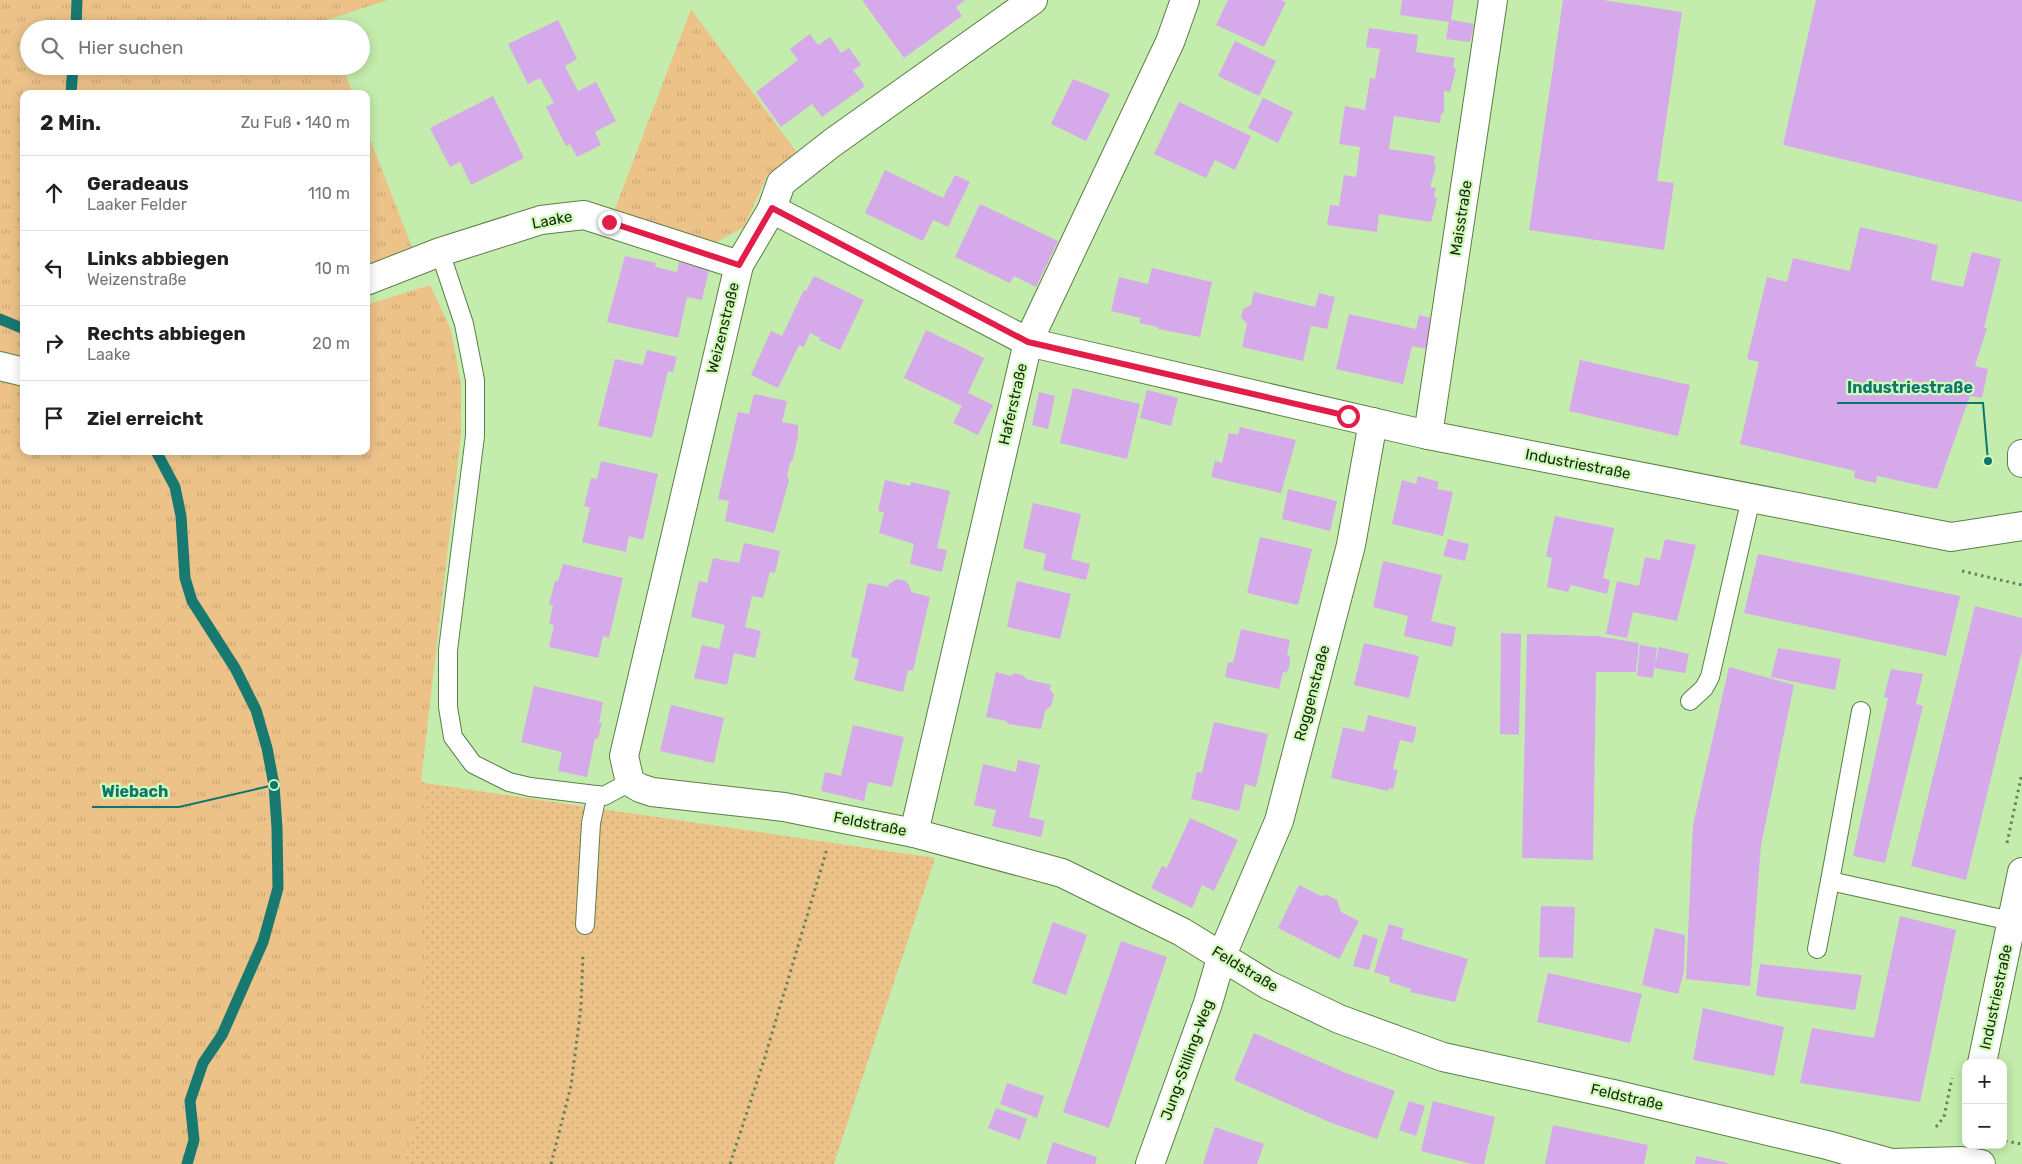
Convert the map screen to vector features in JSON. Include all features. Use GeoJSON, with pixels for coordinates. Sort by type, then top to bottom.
{"type":"FeatureCollection","features":[{"type":"Feature","properties":{"kind":"street","name":"Weizenstraße"},"geometry":{"type":"LineString","coordinates":[[630,782],[624,756],[739,265],[772,208],[782,183],[832,143],[1033,0]]}},
{"type":"Feature","properties":{"kind":"street","name":"Haferstraße"},"geometry":{"type":"LineString","coordinates":[[914,833],[1028,342],[1170,42],[1184,0]]}},
{"type":"Feature","properties":{"kind":"street","name":"Maisstraße"},"geometry":{"type":"LineString","coordinates":[[1428,435],[1493,0]]}},
{"type":"Feature","properties":{"kind":"street","name":"Industriestraße"},"geometry":{"type":"LineString","coordinates":[[772,208],[1028,342],[1428,435],[1951,536],[2022,526]]}},
{"type":"Feature","properties":{"kind":"street","name":"Laake"},"geometry":{"type":"LineString","coordinates":[[370,279],[440,252],[541,220],[584,215],[739,265]]}},
{"type":"Feature","properties":{"kind":"street"},"geometry":{"type":"LineString","coordinates":[[0,366],[20,371]]}},
{"type":"Feature","properties":{"kind":"street","name":"Roggenstraße"},"geometry":{"type":"LineString","coordinates":[[1222,955],[1279,821],[1351,545],[1373,422]]}},
{"type":"Feature","properties":{"kind":"street"},"geometry":{"type":"LineString","coordinates":[[2022,454],[2022,463]]}},
{"type":"Feature","properties":{"kind":"street","name":"Feldstraße"},"geometry":{"type":"LineString","coordinates":[[630,782],[652,792],[784,807],[914,833],[1062,873],[1182,932],[1268,985],[1339,1019],[1443,1057],[1612,1094],[1826,1145],[1891,1164],[1969,1156]]}},
{"type":"Feature","properties":{"kind":"street","name":"Industriestraße"},"geometry":{"type":"LineString","coordinates":[[1983,1059],[2022,872]]}},
{"type":"Feature","properties":{"kind":"street","name":"Jung-Stilling-Weg"},"geometry":{"type":"LineString","coordinates":[[1150,1164],[1208,1003],[1222,955]]}},
{"type":"Feature","properties":{"kind":"lane"},"geometry":{"type":"LineString","coordinates":[[440,252],[464,324],[475,380],[475,436],[448,650],[448,707],[453,737],[473,764],[509,782],[530,787],[604,796],[630,782]]}},
{"type":"Feature","properties":{"kind":"lane"},"geometry":{"type":"LineString","coordinates":[[1690,700],[1704,688],[1710,677],[1751,498]]}},
{"type":"Feature","properties":{"kind":"lane"},"geometry":{"type":"LineString","coordinates":[[1817,949],[1862,711]]}},
{"type":"Feature","properties":{"kind":"lane"},"geometry":{"type":"LineString","coordinates":[[584,925],[591,823],[597,795]]}},
{"type":"Feature","properties":{"kind":"lane"},"geometry":{"type":"LineString","coordinates":[[1830,881],[2012,921]]}},
{"type":"Feature","properties":{"kind":"path"},"geometry":{"type":"LineString","coordinates":[[730,1164],[827,850]]}},
{"type":"Feature","properties":{"kind":"path"},"geometry":{"type":"LineString","coordinates":[[551,1164],[571,1086],[581,1007],[584,925]]}},
{"type":"Feature","properties":{"kind":"path"},"geometry":{"type":"LineString","coordinates":[[1932,1131],[1944,1118]]}},
{"type":"Feature","properties":{"kind":"path"},"geometry":{"type":"LineString","coordinates":[[2007,1141],[2022,1144]]}},
{"type":"Feature","properties":{"kind":"green space"},"geometry":{"type":"Polygon","coordinates":[[[0,0],[388,0],[327,20],[20,20],[20,75],[346,75],[351,90],[20,90],[20,358],[0,353],[0,0]]]}},
{"type":"Feature","properties":{"kind":"green space"},"geometry":{"type":"Polygon","coordinates":[[[691,9],[798,154],[767,176],[744,227],[713,244],[615,209],[691,9]]]}},
{"type":"Feature","properties":{"kind":"green space"},"geometry":{"type":"Polygon","coordinates":[[[370,139],[412,247],[370,265],[370,139]]]}},
{"type":"Feature","properties":{"kind":"green space"},"geometry":{"type":"Polygon","coordinates":[[[430,285],[451,330],[461,384],[461,436],[421,781],[425,783],[425,1055],[416,1124],[404,1164],[0,1164],[0,381],[20,384],[20,455],[370,455],[370,304],[430,285]]]}},
{"type":"Feature","properties":{"kind":"green space"},"geometry":{"type":"Polygon","coordinates":[[[425,783],[935,858],[834,1164],[404,1164],[416,1124],[425,1055],[425,783]]]}},
{"type":"Feature","properties":{"kind":"building"},"geometry":{"type":"Polygon","coordinates":[[[862,0],[965,0],[956,7],[962,16],[904,58],[862,0]]]}},
{"type":"Feature","properties":{"kind":"building"},"geometry":{"type":"Polygon","coordinates":[[[1228,0],[1281,0],[1286,2],[1264,47],[1216,25],[1228,0]]]}},
{"type":"Feature","properties":{"kind":"building"},"geometry":{"type":"Polygon","coordinates":[[[1402,0],[1454,0],[1451,20],[1474,24],[1470,42],[1446,39],[1449,22],[1400,15],[1402,0]]]}},
{"type":"Feature","properties":{"kind":"building"},"geometry":{"type":"Polygon","coordinates":[[[1563,0],[1603,0],[1682,12],[1657,181],[1674,183],[1664,250],[1529,230],[1563,0]]]}},
{"type":"Feature","properties":{"kind":"building"},"geometry":{"type":"Polygon","coordinates":[[[1816,0],[2022,0],[2022,202],[1783,145],[1816,0]]]}},
{"type":"Feature","properties":{"kind":"building"},"geometry":{"type":"Polygon","coordinates":[[[558,20],[577,59],[565,66],[578,91],[596,82],[616,121],[595,132],[601,145],[577,157],[570,144],[566,146],[546,107],[554,103],[540,78],[528,84],[508,44],[558,20]]]}},
{"type":"Feature","properties":{"kind":"building"},"geometry":{"type":"Polygon","coordinates":[[[1369,28],[1418,35],[1416,52],[1455,58],[1453,66],[1456,69],[1450,92],[1444,91],[1444,112],[1441,115],[1440,123],[1394,116],[1389,149],[1435,156],[1434,163],[1436,167],[1430,187],[1436,188],[1434,196],[1437,199],[1431,222],[1379,214],[1377,232],[1327,225],[1330,205],[1339,206],[1344,175],[1356,177],[1360,147],[1339,144],[1345,106],[1365,110],[1370,78],[1375,79],[1380,49],[1366,47],[1369,28]]]}},
{"type":"Feature","properties":{"kind":"building"},"geometry":{"type":"Polygon","coordinates":[[[810,34],[818,45],[830,37],[841,53],[849,48],[861,65],[853,70],[865,86],[822,117],[812,104],[781,127],[756,92],[798,60],[790,49],[810,34]]]}},
{"type":"Feature","properties":{"kind":"building"},"geometry":{"type":"Polygon","coordinates":[[[1235,41],[1276,61],[1259,96],[1218,76],[1235,41]]]}},
{"type":"Feature","properties":{"kind":"building"},"geometry":{"type":"Polygon","coordinates":[[[1073,79],[1110,94],[1086,141],[1051,124],[1073,79]]]}},
{"type":"Feature","properties":{"kind":"building"},"geometry":{"type":"Polygon","coordinates":[[[493,96],[524,158],[471,185],[460,162],[450,167],[430,128],[493,96]]]}},
{"type":"Feature","properties":{"kind":"building"},"geometry":{"type":"Polygon","coordinates":[[[1263,98],[1293,112],[1278,143],[1248,128],[1263,98]]]}},
{"type":"Feature","properties":{"kind":"building"},"geometry":{"type":"Polygon","coordinates":[[[1179,102],[1251,136],[1235,170],[1215,160],[1206,178],[1154,154],[1179,102]]]}},
{"type":"Feature","properties":{"kind":"building"},"geometry":{"type":"Polygon","coordinates":[[[885,170],[943,198],[955,175],[970,182],[948,227],[933,220],[923,241],[865,213],[885,170]]]}},
{"type":"Feature","properties":{"kind":"building"},"geometry":{"type":"Polygon","coordinates":[[[980,204],[1058,241],[1036,287],[1014,276],[1010,283],[955,257],[980,204]]]}},
{"type":"Feature","properties":{"kind":"building"},"geometry":{"type":"Polygon","coordinates":[[[1860,227],[1938,245],[1931,280],[1963,287],[1972,252],[2001,259],[1984,328],[1987,328],[1975,366],[1988,369],[1982,398],[1970,396],[1937,489],[1877,476],[1876,483],[1854,478],[1855,471],[1740,444],[1759,362],[1747,359],[1767,277],[1787,282],[1793,258],[1850,271],[1860,227]]]}},
{"type":"Feature","properties":{"kind":"building"},"geometry":{"type":"Polygon","coordinates":[[[625,256],[656,263],[655,267],[677,272],[679,262],[709,269],[702,300],[687,297],[678,338],[607,322],[625,256]]]}},
{"type":"Feature","properties":{"kind":"building"},"geometry":{"type":"Polygon","coordinates":[[[1152,268],[1212,282],[1200,337],[1158,329],[1158,327],[1139,323],[1141,318],[1111,311],[1119,277],[1148,284],[1152,268]]]}},
{"type":"Feature","properties":{"kind":"building"},"geometry":{"type":"Polygon","coordinates":[[[814,276],[864,300],[840,350],[819,340],[820,338],[810,333],[804,347],[799,345],[778,388],[751,375],[771,331],[782,336],[804,290],[806,291],[814,276]]]}},
{"type":"Feature","properties":{"kind":"building"},"geometry":{"type":"Polygon","coordinates":[[[1254,292],[1315,307],[1319,293],[1335,297],[1327,329],[1311,326],[1303,361],[1242,347],[1247,324],[1241,317],[1243,309],[1251,305],[1254,292]]]}},
{"type":"Feature","properties":{"kind":"building"},"geometry":{"type":"Polygon","coordinates":[[[1349,314],[1416,329],[1419,315],[1435,319],[1427,349],[1412,346],[1403,384],[1336,369],[1349,314]]]}},
{"type":"Feature","properties":{"kind":"building"},"geometry":{"type":"Polygon","coordinates":[[[926,330],[984,358],[968,393],[993,405],[978,435],[953,423],[962,406],[904,378],[926,330]]]}},
{"type":"Feature","properties":{"kind":"building"},"geometry":{"type":"Polygon","coordinates":[[[647,350],[677,357],[673,372],[668,371],[652,438],[598,426],[615,359],[643,365],[647,350]]]}},
{"type":"Feature","properties":{"kind":"building"},"geometry":{"type":"Polygon","coordinates":[[[1580,360],[1690,385],[1678,436],[1569,411],[1580,360]]]}},
{"type":"Feature","properties":{"kind":"building"},"geometry":{"type":"Polygon","coordinates":[[[1073,388],[1140,404],[1127,459],[1060,443],[1073,388]]]}},
{"type":"Feature","properties":{"kind":"building"},"geometry":{"type":"Polygon","coordinates":[[[1147,390],[1178,398],[1171,426],[1140,418],[1147,390]]]}},
{"type":"Feature","properties":{"kind":"building"},"geometry":{"type":"Polygon","coordinates":[[[1039,392],[1055,396],[1048,429],[1032,425],[1039,392]]]}},
{"type":"Feature","properties":{"kind":"building"},"geometry":{"type":"Polygon","coordinates":[[[754,394],[787,401],[782,422],[798,425],[798,437],[787,475],[789,480],[774,533],[725,521],[729,501],[718,499],[738,412],[749,414],[754,394]]]}},
{"type":"Feature","properties":{"kind":"building"},"geometry":{"type":"Polygon","coordinates":[[[1240,427],[1296,440],[1281,493],[1211,477],[1215,461],[1222,463],[1229,433],[1238,435],[1240,427]]]}},
{"type":"Feature","properties":{"kind":"building"},"geometry":{"type":"Polygon","coordinates":[[[601,461],[658,474],[643,540],[629,536],[626,552],[582,542],[590,508],[584,506],[591,478],[597,479],[601,461]]]}},
{"type":"Feature","properties":{"kind":"building"},"geometry":{"type":"Polygon","coordinates":[[[1418,476],[1439,482],[1437,489],[1453,492],[1443,536],[1392,524],[1402,480],[1416,484],[1418,476]]]}},
{"type":"Feature","properties":{"kind":"building"},"geometry":{"type":"Polygon","coordinates":[[[885,480],[910,486],[911,482],[950,491],[937,548],[947,550],[942,572],[910,564],[914,544],[879,533],[884,512],[878,511],[885,480]]]}},
{"type":"Feature","properties":{"kind":"building"},"geometry":{"type":"Polygon","coordinates":[[[1288,489],[1337,501],[1330,531],[1282,519],[1288,489]]]}},
{"type":"Feature","properties":{"kind":"building"},"geometry":{"type":"Polygon","coordinates":[[[1033,503],[1081,514],[1071,559],[1090,564],[1086,580],[1043,570],[1046,554],[1023,548],[1033,503]]]}},
{"type":"Feature","properties":{"kind":"building"},"geometry":{"type":"Polygon","coordinates":[[[1555,516],[1614,528],[1603,578],[1610,580],[1607,594],[1571,585],[1568,592],[1547,587],[1552,558],[1546,556],[1555,516]]]}},
{"type":"Feature","properties":{"kind":"building"},"geometry":{"type":"Polygon","coordinates":[[[1260,537],[1312,549],[1298,605],[1247,593],[1260,537]]]}},
{"type":"Feature","properties":{"kind":"building"},"geometry":{"type":"Polygon","coordinates":[[[1448,539],[1469,544],[1465,561],[1443,556],[1448,539]]]}},
{"type":"Feature","properties":{"kind":"building"},"geometry":{"type":"Polygon","coordinates":[[[1665,539],[1696,545],[1677,621],[1633,612],[1627,638],[1606,634],[1617,581],[1639,586],[1645,557],[1660,560],[1665,539]]]}},
{"type":"Feature","properties":{"kind":"building"},"geometry":{"type":"Polygon","coordinates":[[[744,543],[780,551],[775,573],[770,572],[763,598],[752,596],[745,627],[761,631],[755,658],[734,653],[727,685],[694,678],[702,645],[719,649],[725,625],[691,617],[699,581],[707,583],[713,558],[739,563],[744,543]]]}},
{"type":"Feature","properties":{"kind":"building"},"geometry":{"type":"Polygon","coordinates":[[[1758,554],[1960,596],[1946,656],[1744,613],[1758,554]]]}},
{"type":"Feature","properties":{"kind":"building"},"geometry":{"type":"Polygon","coordinates":[[[1383,561],[1442,575],[1431,621],[1456,627],[1452,647],[1404,636],[1408,616],[1373,607],[1383,561]]]}},
{"type":"Feature","properties":{"kind":"building"},"geometry":{"type":"Polygon","coordinates":[[[563,564],[623,578],[609,638],[603,636],[598,658],[549,647],[554,625],[549,624],[553,605],[549,605],[555,581],[558,581],[563,564]]]}},
{"type":"Feature","properties":{"kind":"building"},"geometry":{"type":"Polygon","coordinates":[[[897,579],[906,581],[911,592],[930,597],[913,671],[908,670],[903,692],[854,680],[859,659],[851,657],[868,583],[888,587],[889,584],[897,579]]]}},
{"type":"Feature","properties":{"kind":"building"},"geometry":{"type":"Polygon","coordinates":[[[1017,581],[1071,594],[1060,639],[1007,627],[1017,581]]]}},
{"type":"Feature","properties":{"kind":"building"},"geometry":{"type":"Polygon","coordinates":[[[1975,606],[2022,618],[2022,651],[1966,880],[1911,866],[1975,606]]]}},
{"type":"Feature","properties":{"kind":"building"},"geometry":{"type":"Polygon","coordinates":[[[1241,629],[1290,640],[1287,655],[1290,656],[1289,668],[1286,673],[1283,672],[1279,689],[1225,677],[1228,662],[1233,663],[1241,629]]]}},
{"type":"Feature","properties":{"kind":"building"},"geometry":{"type":"Polygon","coordinates":[[[1501,633],[1521,634],[1519,735],[1500,734],[1501,633]]]}},
{"type":"Feature","properties":{"kind":"building"},"geometry":{"type":"Polygon","coordinates":[[[1527,634],[1597,636],[1639,643],[1636,672],[1596,672],[1593,860],[1522,858],[1527,634]]]}},
{"type":"Feature","properties":{"kind":"building"},"geometry":{"type":"Polygon","coordinates":[[[1364,643],[1419,656],[1409,698],[1354,685],[1364,643]]]}},
{"type":"Feature","properties":{"kind":"building"},"geometry":{"type":"Polygon","coordinates":[[[1640,645],[1657,648],[1655,665],[1659,647],[1689,654],[1685,673],[1654,668],[1653,678],[1637,676],[1640,645]]]}},
{"type":"Feature","properties":{"kind":"building"},"geometry":{"type":"Polygon","coordinates":[[[1778,648],[1841,659],[1835,690],[1771,677],[1778,648]]]}},
{"type":"Feature","properties":{"kind":"building"},"geometry":{"type":"Polygon","coordinates":[[[1729,667],[1794,685],[1761,845],[1750,986],[1686,979],[1693,825],[1729,667]]]}},
{"type":"Feature","properties":{"kind":"building"},"geometry":{"type":"Polygon","coordinates":[[[1891,669],[1923,674],[1916,704],[1923,706],[1885,863],[1853,856],[1888,698],[1884,697],[1891,669]]]}},
{"type":"Feature","properties":{"kind":"building"},"geometry":{"type":"Polygon","coordinates":[[[996,672],[1011,676],[1014,673],[1024,676],[1026,679],[1051,685],[1050,690],[1054,695],[1051,706],[1045,711],[1041,729],[1008,724],[1006,721],[986,717],[996,672]]]}},
{"type":"Feature","properties":{"kind":"building"},"geometry":{"type":"Polygon","coordinates":[[[534,686],[603,702],[599,723],[602,723],[598,739],[595,738],[587,777],[558,771],[562,752],[521,742],[534,686]]]}},
{"type":"Feature","properties":{"kind":"building"},"geometry":{"type":"Polygon","coordinates":[[[671,705],[724,718],[714,763],[660,751],[671,705]]]}},
{"type":"Feature","properties":{"kind":"building"},"geometry":{"type":"Polygon","coordinates":[[[1368,715],[1417,727],[1413,743],[1400,740],[1393,769],[1398,770],[1393,789],[1389,788],[1388,791],[1331,778],[1343,727],[1364,732],[1368,715]]]}},
{"type":"Feature","properties":{"kind":"building"},"geometry":{"type":"Polygon","coordinates":[[[1214,722],[1268,734],[1256,787],[1245,784],[1239,811],[1191,799],[1197,772],[1202,773],[1214,722]]]}},
{"type":"Feature","properties":{"kind":"building"},"geometry":{"type":"Polygon","coordinates":[[[853,725],[904,737],[892,787],[868,782],[864,801],[821,791],[825,772],[841,776],[853,725]]]}},
{"type":"Feature","properties":{"kind":"building"},"geometry":{"type":"Polygon","coordinates":[[[1018,760],[1040,765],[1029,817],[1045,821],[1041,837],[992,826],[996,810],[974,805],[983,764],[1016,772],[1018,760]]]}},
{"type":"Feature","properties":{"kind":"building"},"geometry":{"type":"Polygon","coordinates":[[[1190,818],[1238,840],[1214,891],[1202,885],[1192,908],[1151,888],[1162,866],[1167,868],[1190,818]]]}},
{"type":"Feature","properties":{"kind":"building"},"geometry":{"type":"Polygon","coordinates":[[[1299,885],[1321,896],[1327,895],[1337,900],[1341,912],[1359,921],[1339,959],[1278,928],[1299,885]]]}},
{"type":"Feature","properties":{"kind":"building"},"geometry":{"type":"Polygon","coordinates":[[[1541,906],[1575,907],[1573,958],[1539,957],[1541,906]]]}},
{"type":"Feature","properties":{"kind":"building"},"geometry":{"type":"Polygon","coordinates":[[[1900,916],[1956,930],[1920,1102],[1800,1083],[1812,1028],[1874,1038],[1900,916]]]}},
{"type":"Feature","properties":{"kind":"building"},"geometry":{"type":"Polygon","coordinates":[[[1053,922],[1087,935],[1066,995],[1032,983],[1053,922]]]}},
{"type":"Feature","properties":{"kind":"building"},"geometry":{"type":"Polygon","coordinates":[[[1389,924],[1404,929],[1401,939],[1468,959],[1455,1002],[1410,992],[1411,989],[1389,982],[1390,977],[1374,972],[1389,924]]]}},
{"type":"Feature","properties":{"kind":"building"},"geometry":{"type":"Polygon","coordinates":[[[1655,928],[1685,935],[1684,971],[1678,994],[1642,985],[1655,928]]]}},
{"type":"Feature","properties":{"kind":"building"},"geometry":{"type":"Polygon","coordinates":[[[1363,934],[1378,939],[1369,970],[1353,966],[1363,934]]]}},
{"type":"Feature","properties":{"kind":"building"},"geometry":{"type":"Polygon","coordinates":[[[1121,941],[1167,957],[1109,1128],[1063,1112],[1121,941]]]}},
{"type":"Feature","properties":{"kind":"building"},"geometry":{"type":"Polygon","coordinates":[[[1760,964],[1862,975],[1855,1010],[1756,996],[1760,964]]]}},
{"type":"Feature","properties":{"kind":"building"},"geometry":{"type":"Polygon","coordinates":[[[1548,973],[1642,994],[1630,1043],[1537,1022],[1548,973]]]}},
{"type":"Feature","properties":{"kind":"building"},"geometry":{"type":"Polygon","coordinates":[[[1703,1008],[1784,1027],[1774,1076],[1693,1060],[1703,1008]]]}},
{"type":"Feature","properties":{"kind":"building"},"geometry":{"type":"Polygon","coordinates":[[[1254,1033],[1346,1073],[1395,1091],[1377,1139],[1329,1122],[1234,1080],[1254,1033]]]}},
{"type":"Feature","properties":{"kind":"building"},"geometry":{"type":"Polygon","coordinates":[[[1007,1083],[1044,1096],[1037,1118],[1000,1104],[1007,1083]]]}},
{"type":"Feature","properties":{"kind":"building"},"geometry":{"type":"Polygon","coordinates":[[[1409,1101],[1425,1106],[1416,1136],[1399,1130],[1409,1101]]]}},
{"type":"Feature","properties":{"kind":"building"},"geometry":{"type":"Polygon","coordinates":[[[1433,1101],[1495,1117],[1484,1164],[1472,1164],[1421,1151],[1433,1101]]]}},
{"type":"Feature","properties":{"kind":"building"},"geometry":{"type":"Polygon","coordinates":[[[996,1108],[1027,1119],[1020,1140],[988,1128],[996,1108]]]}},
{"type":"Feature","properties":{"kind":"building"},"geometry":{"type":"Polygon","coordinates":[[[1553,1125],[1648,1145],[1644,1164],[1545,1164],[1553,1125]]]}},
{"type":"Feature","properties":{"kind":"building"},"geometry":{"type":"Polygon","coordinates":[[[1215,1127],[1264,1144],[1257,1164],[1203,1164],[1215,1127]]]}},
{"type":"Feature","properties":{"kind":"building"},"geometry":{"type":"Polygon","coordinates":[[[1053,1142],[1097,1157],[1095,1164],[1046,1164],[1053,1142]]]}},
{"type":"Feature","properties":{"kind":"building"},"geometry":{"type":"Polygon","coordinates":[[[1696,1156],[1728,1163],[1728,1164],[1695,1164],[1696,1156]]]}},
{"type":"Feature","properties":{"kind":"waterway"},"geometry":{"type":"LineString","coordinates":[[76,20],[77,0]]}},
{"type":"Feature","properties":{"kind":"waterway"},"geometry":{"type":"LineString","coordinates":[[71,90],[72,75]]}},
{"type":"Feature","properties":{"kind":"waterway"},"geometry":{"type":"LineString","coordinates":[[0,319],[20,327]]}},
{"type":"Feature","properties":{"kind":"waterway"},"geometry":{"type":"LineString","coordinates":[[158,455],[175,487],[181,516],[185,578],[192,601],[235,668],[256,710],[267,748],[274,785],[277,828],[278,888],[263,942],[222,1035],[203,1063],[190,1101],[194,1140],[187,1164]]}},
{"type":"Feature","properties":{"kind":"place","name":"Industriestraße"},"geometry":{"type":"Point","coordinates":[1988,461]}},
{"type":"Feature","properties":{"kind":"place","name":"Wiebach"},"geometry":{"type":"Point","coordinates":[274,785]}},
{"type":"Feature","properties":{"kind":"route"},"geometry":{"type":"LineString","coordinates":[[609,222],[739,265],[772,208],[1028,342],[1348,416]]}}]}
